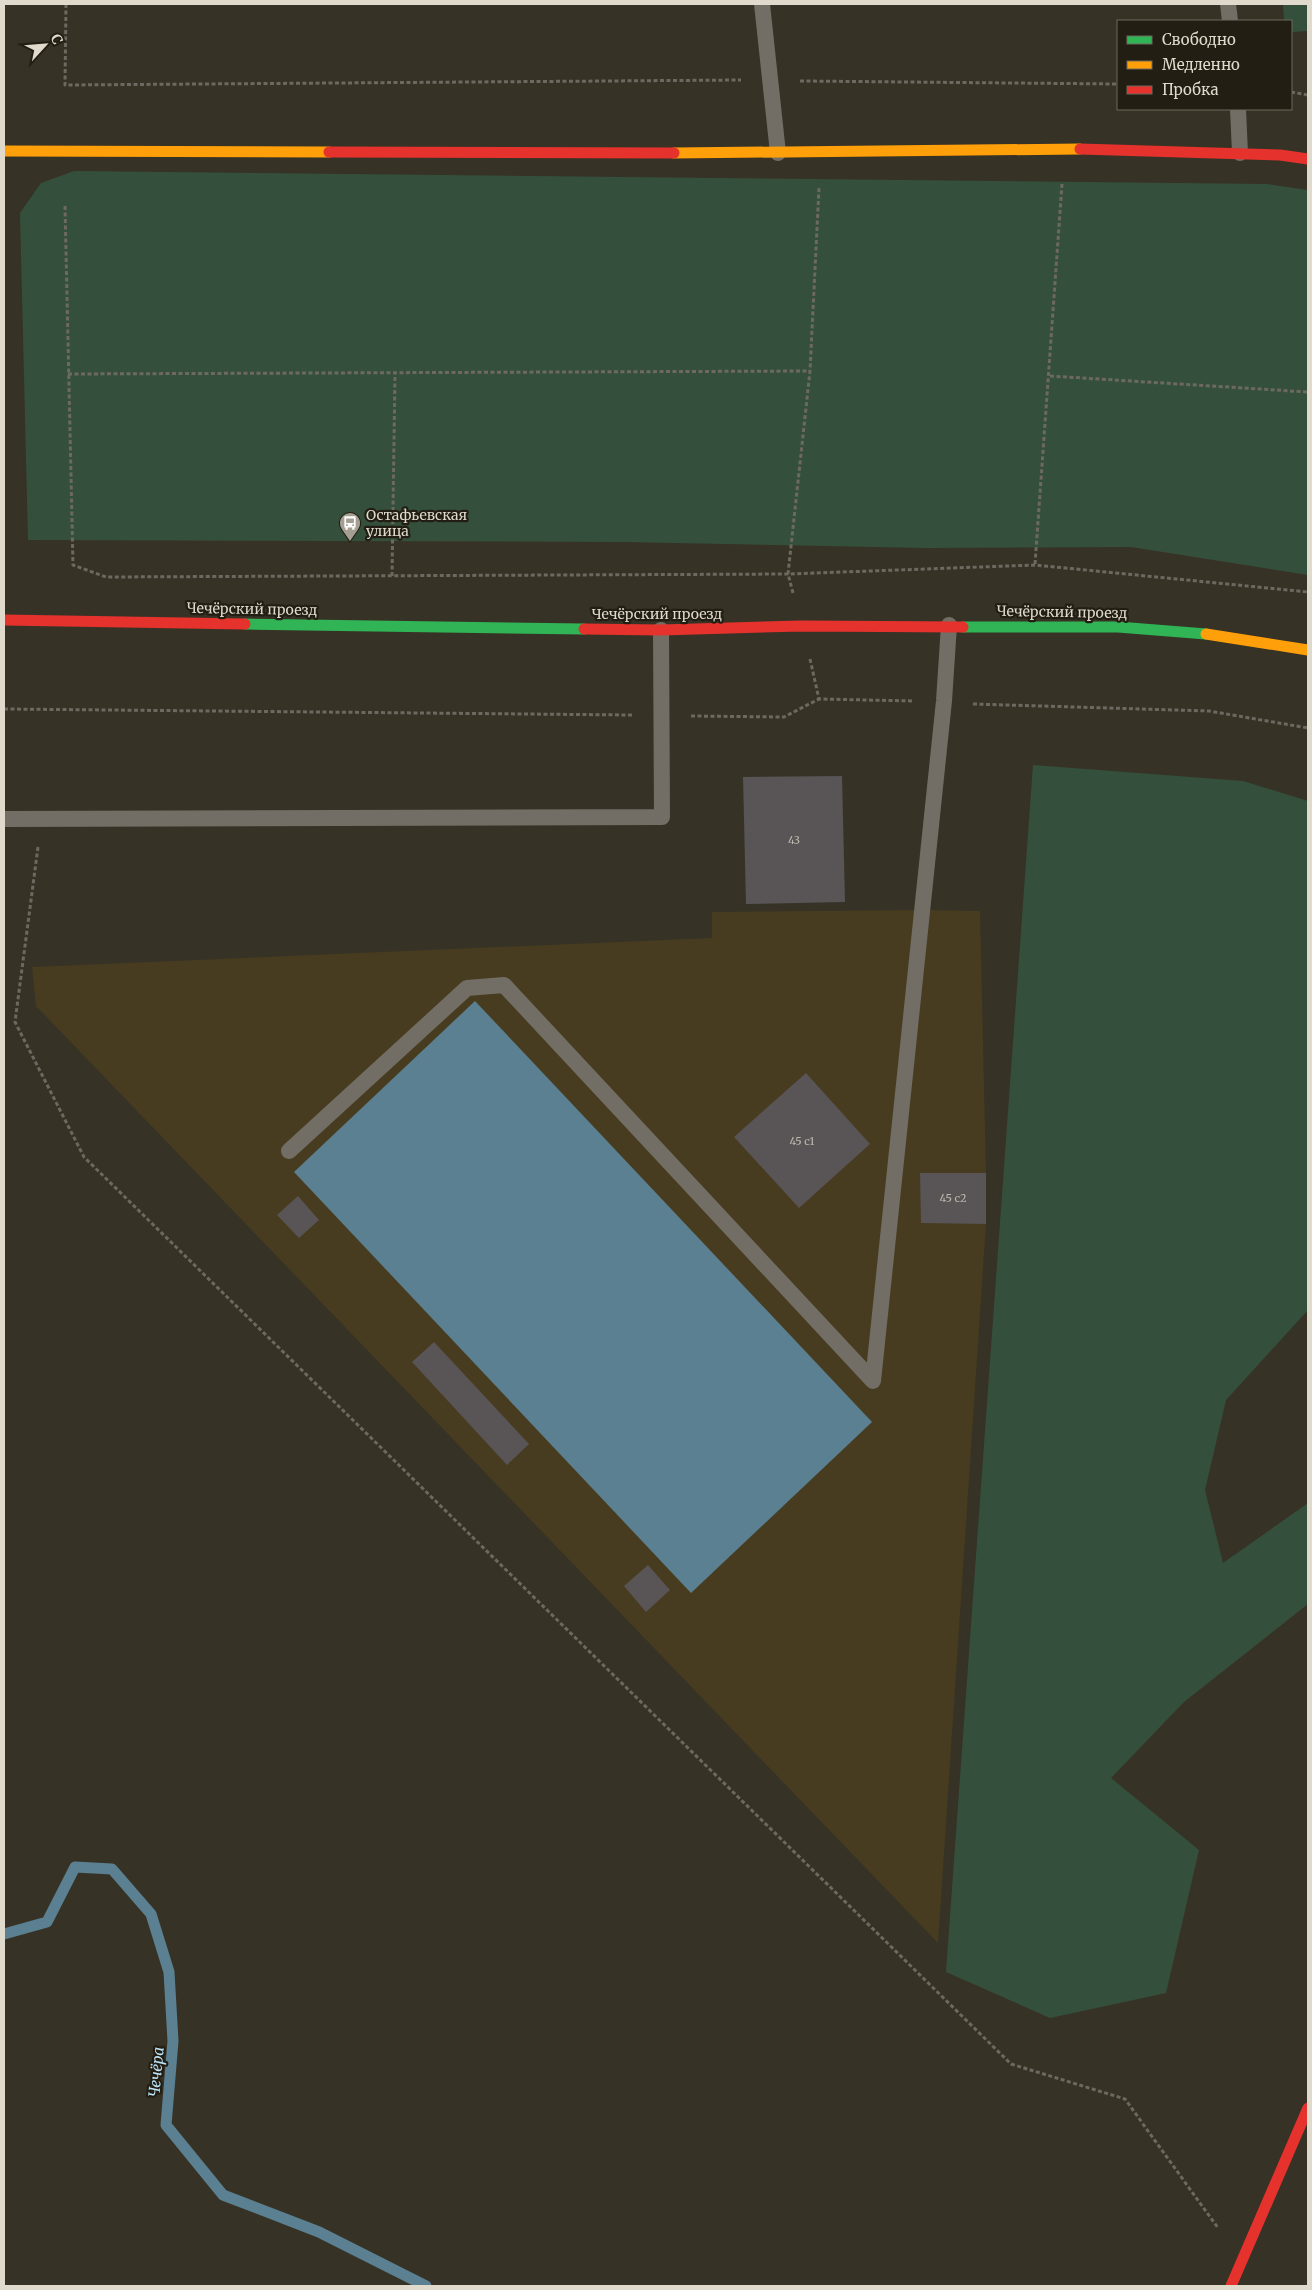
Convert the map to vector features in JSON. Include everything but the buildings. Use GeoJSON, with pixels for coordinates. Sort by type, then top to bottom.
{"type":"FeatureCollection","features":[{"type":"Feature","properties":{"kind":"street"},"geometry":{"type":"LineString","coordinates":[[4,151],[821,154],[1064,148],[1280,154],[1308,159]]}},
{"type":"Feature","properties":{"kind":"street","name":"Чечёрский проезд"},"geometry":{"type":"LineString","coordinates":[[4,620],[661,630],[801,626],[1118,626],[1219,635],[1308,650]]}},
{"type":"Feature","properties":{"kind":"street"},"geometry":{"type":"LineString","coordinates":[[1231,2286],[1308,2108]]}},
{"type":"Feature","properties":{"kind":"lane"},"geometry":{"type":"LineString","coordinates":[[762,4],[778,153]]}},
{"type":"Feature","properties":{"kind":"lane"},"geometry":{"type":"LineString","coordinates":[[1228,4],[1230,20]]}},
{"type":"Feature","properties":{"kind":"lane"},"geometry":{"type":"LineString","coordinates":[[1238,110],[1240,153]]}},
{"type":"Feature","properties":{"kind":"lane"},"geometry":{"type":"LineString","coordinates":[[289,1151],[467,988],[504,985],[873,1381],[944,701],[949,625]]}},
{"type":"Feature","properties":{"kind":"lane"},"geometry":{"type":"LineString","coordinates":[[4,819],[662,817],[661,630]]}},
{"type":"Feature","properties":{"kind":"path"},"geometry":{"type":"LineString","coordinates":[[66,4],[65,85],[770,80],[1117,84]]}},
{"type":"Feature","properties":{"kind":"path"},"geometry":{"type":"LineString","coordinates":[[1292,92],[1308,95]]}},
{"type":"Feature","properties":{"kind":"path"},"geometry":{"type":"LineString","coordinates":[[1035,565],[1050,376],[1064,148]]}},
{"type":"Feature","properties":{"kind":"path"},"geometry":{"type":"LineString","coordinates":[[819,699],[788,574],[810,371],[821,154]]}},
{"type":"Feature","properties":{"kind":"path"},"geometry":{"type":"LineString","coordinates":[[65,206],[73,565],[106,577],[788,574],[1035,565],[1308,592]]}},
{"type":"Feature","properties":{"kind":"path"},"geometry":{"type":"LineString","coordinates":[[68,374],[810,371]]}},
{"type":"Feature","properties":{"kind":"path"},"geometry":{"type":"LineString","coordinates":[[392,576],[395,373]]}},
{"type":"Feature","properties":{"kind":"path"},"geometry":{"type":"LineString","coordinates":[[1050,376],[1308,392]]}},
{"type":"Feature","properties":{"kind":"path"},"geometry":{"type":"LineString","coordinates":[[4,709],[784,717],[819,699],[919,701]]}},
{"type":"Feature","properties":{"kind":"path"},"geometry":{"type":"LineString","coordinates":[[965,704],[1210,711],[1308,728]]}},
{"type":"Feature","properties":{"kind":"path"},"geometry":{"type":"LineString","coordinates":[[42,819],[15,1022],[84,1157],[1011,2064],[1125,2098],[1242,2261]]}},
{"type":"Feature","properties":{"kind":"shaded area"},"geometry":{"type":"Polygon","coordinates":[[[980,911],[986,1173],[986,1224],[938,1943],[36,1006],[32,967],[712,938],[712,912],[980,911]]]}},
{"type":"Feature","properties":{"kind":"green space"},"geometry":{"type":"Polygon","coordinates":[[[1283,4],[1308,4],[1308,31],[1292,32],[1292,20],[1284,20],[1283,4]]]}},
{"type":"Feature","properties":{"kind":"green space"},"geometry":{"type":"Polygon","coordinates":[[[74,171],[1267,184],[1308,190],[1308,575],[1131,547],[926,548],[625,542],[28,540],[20,213],[41,183],[74,171]]]}},
{"type":"Feature","properties":{"kind":"green space"},"geometry":{"type":"Polygon","coordinates":[[[1033,765],[1243,781],[1308,801],[1308,1310],[1226,1400],[1205,1490],[1223,1563],[1308,1503],[1308,1604],[1184,1702],[1111,1778],[1199,1850],[1166,1993],[1050,2018],[946,1972],[1033,765]]]}},
{"type":"Feature","properties":{"kind":"water"},"geometry":{"type":"Polygon","coordinates":[[[475,1001],[872,1422],[691,1593],[294,1172],[475,1001]]]}},
{"type":"Feature","properties":{"kind":"waterway","name":"Чечёра"},"geometry":{"type":"LineString","coordinates":[[4,1934],[47,1922],[75,1867],[112,1869],[151,1914],[169,1972],[173,2041],[166,2125],[223,2195],[319,2232],[426,2286]]}},
{"type":"Feature","properties":{"kind":"traffic: fast"},"geometry":{"type":"LineString","coordinates":[[245,624],[584,629]]}},
{"type":"Feature","properties":{"kind":"traffic: fast"},"geometry":{"type":"LineString","coordinates":[[963,627],[1118,627],[1206,634]]}},
{"type":"Feature","properties":{"kind":"traffic: slow"},"geometry":{"type":"LineString","coordinates":[[674,153],[1080,149]]}},
{"type":"Feature","properties":{"kind":"traffic: slow"},"geometry":{"type":"LineString","coordinates":[[4,151],[329,152]]}},
{"type":"Feature","properties":{"kind":"traffic: slow"},"geometry":{"type":"LineString","coordinates":[[1206,634],[1308,650]]}},
{"type":"Feature","properties":{"kind":"traffic: jam"},"geometry":{"type":"LineString","coordinates":[[1080,149],[1280,155],[1308,159]]}},
{"type":"Feature","properties":{"kind":"traffic: jam"},"geometry":{"type":"LineString","coordinates":[[329,152],[674,153]]}},
{"type":"Feature","properties":{"kind":"traffic: jam"},"geometry":{"type":"LineString","coordinates":[[4,620],[245,624]]}},
{"type":"Feature","properties":{"kind":"traffic: jam"},"geometry":{"type":"LineString","coordinates":[[584,629],[661,630],[801,626],[963,627]]}},
{"type":"Feature","properties":{"kind":"traffic: jam"},"geometry":{"type":"LineString","coordinates":[[1231,2286],[1308,2108]]}},
{"type":"Feature","properties":{"kind":"place","name":"Остафьевская улица"},"geometry":{"type":"Point","coordinates":[350,542]}}]}
